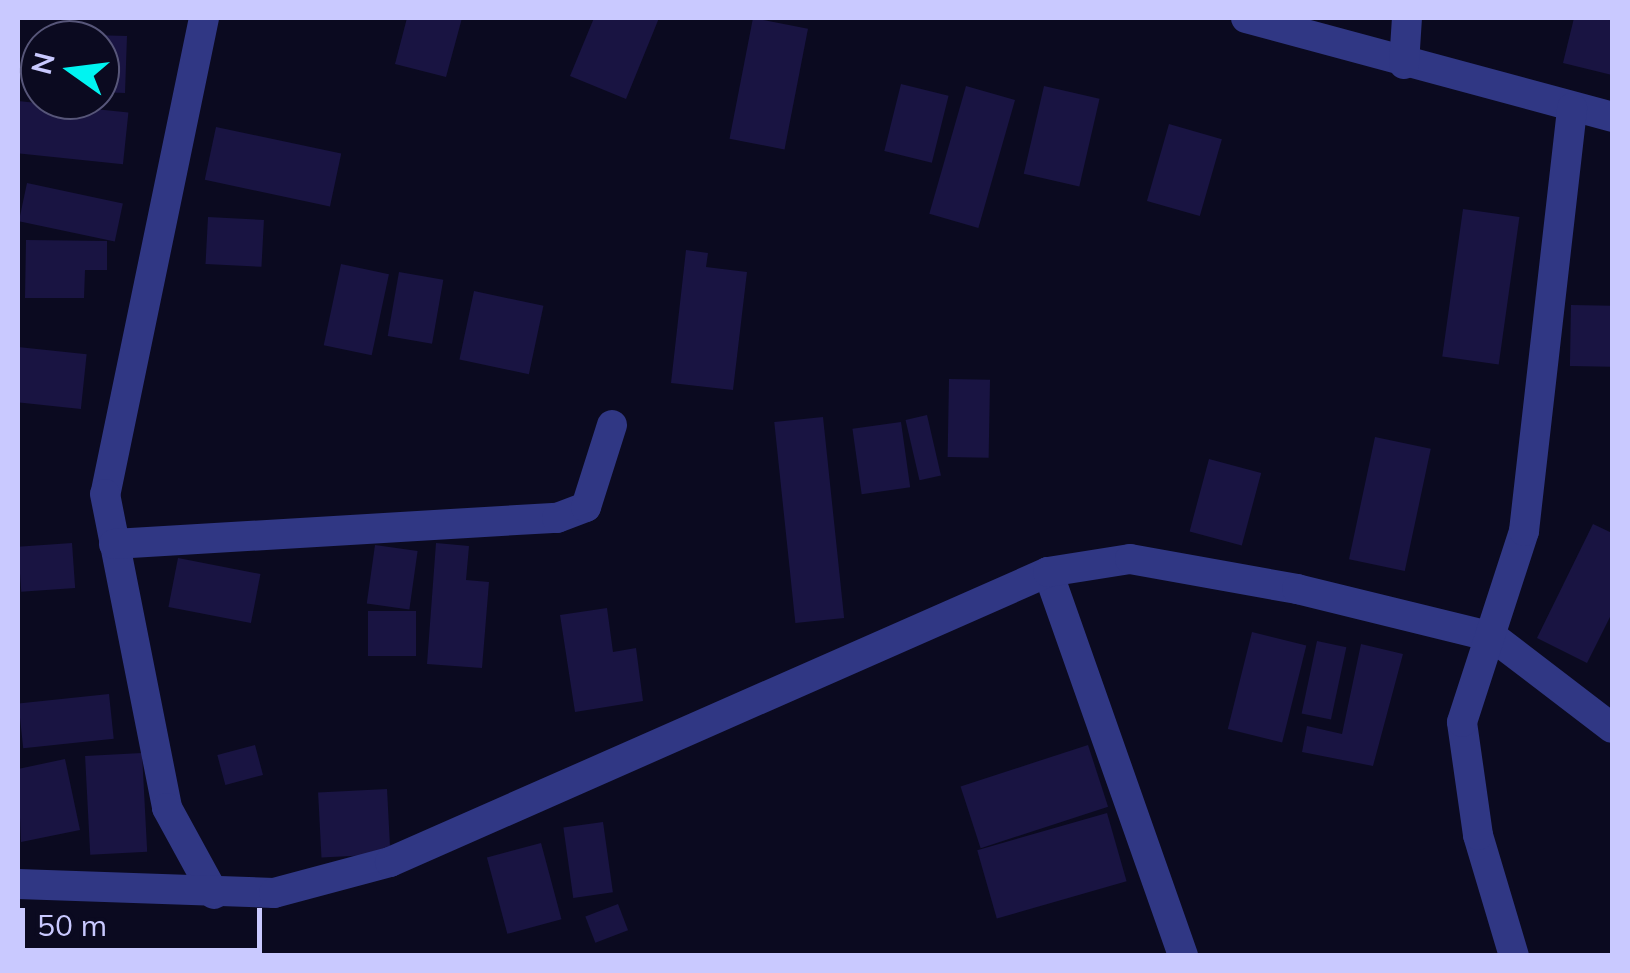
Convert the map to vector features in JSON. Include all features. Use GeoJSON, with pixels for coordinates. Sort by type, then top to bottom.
{"type":"FeatureCollection","features":[{"type":"Feature","properties":{"kind":"street"},"geometry":{"type":"LineString","coordinates":[[204,18],[105,494],[166,808],[214,894]]}},
{"type":"Feature","properties":{"kind":"street"},"geometry":{"type":"LineString","coordinates":[[1246,18],[1404,64],[1612,117]]}},
{"type":"Feature","properties":{"kind":"street"},"geometry":{"type":"LineString","coordinates":[[1404,64],[1406,18]]}},
{"type":"Feature","properties":{"kind":"street"},"geometry":{"type":"LineString","coordinates":[[1514,956],[1478,835],[1462,722],[1493,637],[1524,530],[1538,438],[1557,202],[1572,108]]}},
{"type":"Feature","properties":{"kind":"street"},"geometry":{"type":"LineString","coordinates":[[114,544],[557,518],[586,507],[612,425]]}},
{"type":"Feature","properties":{"kind":"street"},"geometry":{"type":"LineString","coordinates":[[18,884],[214,894],[274,893],[390,862],[1048,572],[1130,560],[1297,590],[1493,637],[1612,728]]}},
{"type":"Feature","properties":{"kind":"street"},"geometry":{"type":"LineString","coordinates":[[1048,572],[1183,956]]}},
{"type":"Feature","properties":{"kind":"building"},"geometry":{"type":"Polygon","coordinates":[[[407,18],[462,18],[446,77],[395,64],[407,18]]]}},
{"type":"Feature","properties":{"kind":"building"},"geometry":{"type":"Polygon","coordinates":[[[594,18],[659,18],[626,99],[570,76],[594,18]]]}},
{"type":"Feature","properties":{"kind":"building"},"geometry":{"type":"Polygon","coordinates":[[[753,18],[808,29],[785,149],[730,139],[753,18]]]}},
{"type":"Feature","properties":{"kind":"building"},"geometry":{"type":"Polygon","coordinates":[[[1574,18],[1612,18],[1612,75],[1563,63],[1574,18]]]}},
{"type":"Feature","properties":{"kind":"building"},"geometry":{"type":"Polygon","coordinates":[[[120,36],[127,36],[125,93],[120,93],[120,36]]]}},
{"type":"Feature","properties":{"kind":"building"},"geometry":{"type":"Polygon","coordinates":[[[901,84],[949,96],[932,163],[884,151],[901,84]]]}},
{"type":"Feature","properties":{"kind":"building"},"geometry":{"type":"Polygon","coordinates":[[[966,86],[1015,100],[978,228],[929,214],[966,86]]]}},
{"type":"Feature","properties":{"kind":"building"},"geometry":{"type":"Polygon","coordinates":[[[1044,86],[1100,99],[1079,187],[1024,174],[1044,86]]]}},
{"type":"Feature","properties":{"kind":"building"},"geometry":{"type":"Polygon","coordinates":[[[18,101],[20,120],[120,120],[120,112],[128,113],[123,164],[18,153],[18,101]]]}},
{"type":"Feature","properties":{"kind":"building"},"geometry":{"type":"Polygon","coordinates":[[[1169,124],[1222,139],[1200,216],[1147,201],[1169,124]]]}},
{"type":"Feature","properties":{"kind":"building"},"geometry":{"type":"Polygon","coordinates":[[[216,127],[341,154],[330,206],[205,180],[216,127]]]}},
{"type":"Feature","properties":{"kind":"building"},"geometry":{"type":"Polygon","coordinates":[[[27,183],[123,203],[115,242],[19,221],[27,183]]]}},
{"type":"Feature","properties":{"kind":"building"},"geometry":{"type":"Polygon","coordinates":[[[1463,209],[1519,217],[1499,364],[1442,357],[1463,209]]]}},
{"type":"Feature","properties":{"kind":"building"},"geometry":{"type":"Polygon","coordinates":[[[208,217],[264,220],[261,267],[206,264],[208,217]]]}},
{"type":"Feature","properties":{"kind":"building"},"geometry":{"type":"Polygon","coordinates":[[[26,240],[107,241],[107,270],[85,270],[84,298],[25,298],[26,240]]]}},
{"type":"Feature","properties":{"kind":"building"},"geometry":{"type":"Polygon","coordinates":[[[686,250],[708,253],[706,267],[747,272],[733,390],[671,383],[686,250]]]}},
{"type":"Feature","properties":{"kind":"building"},"geometry":{"type":"Polygon","coordinates":[[[341,264],[389,274],[372,355],[324,345],[341,264]]]}},
{"type":"Feature","properties":{"kind":"building"},"geometry":{"type":"Polygon","coordinates":[[[399,272],[443,280],[432,344],[388,336],[399,272]]]}},
{"type":"Feature","properties":{"kind":"building"},"geometry":{"type":"Polygon","coordinates":[[[474,291],[543,306],[529,374],[459,359],[474,291]]]}},
{"type":"Feature","properties":{"kind":"building"},"geometry":{"type":"Polygon","coordinates":[[[1571,305],[1612,306],[1611,367],[1570,366],[1571,305]]]}},
{"type":"Feature","properties":{"kind":"building"},"geometry":{"type":"Polygon","coordinates":[[[18,347],[87,354],[81,409],[18,402],[18,347]]]}},
{"type":"Feature","properties":{"kind":"building"},"geometry":{"type":"Polygon","coordinates":[[[949,379],[990,380],[989,458],[948,457],[949,379]]]}},
{"type":"Feature","properties":{"kind":"building"},"geometry":{"type":"Polygon","coordinates":[[[927,415],[941,475],[920,480],[906,420],[927,415]]]}},
{"type":"Feature","properties":{"kind":"building"},"geometry":{"type":"Polygon","coordinates":[[[823,417],[844,618],[795,623],[774,422],[823,417]]]}},
{"type":"Feature","properties":{"kind":"building"},"geometry":{"type":"Polygon","coordinates":[[[901,422],[910,487],[862,494],[852,429],[901,422]]]}},
{"type":"Feature","properties":{"kind":"building"},"geometry":{"type":"Polygon","coordinates":[[[1375,437],[1431,449],[1405,571],[1349,559],[1375,437]]]}},
{"type":"Feature","properties":{"kind":"building"},"geometry":{"type":"Polygon","coordinates":[[[1209,459],[1261,473],[1242,545],[1190,531],[1209,459]]]}},
{"type":"Feature","properties":{"kind":"building"},"geometry":{"type":"Polygon","coordinates":[[[1593,524],[1612,533],[1612,613],[1587,663],[1537,638],[1593,524]]]}},
{"type":"Feature","properties":{"kind":"building"},"geometry":{"type":"Polygon","coordinates":[[[72,543],[75,588],[21,592],[18,547],[72,543]]]}},
{"type":"Feature","properties":{"kind":"building"},"geometry":{"type":"Polygon","coordinates":[[[436,543],[469,546],[466,580],[489,582],[482,668],[427,664],[436,543]]]}},
{"type":"Feature","properties":{"kind":"building"},"geometry":{"type":"Polygon","coordinates":[[[375,545],[418,551],[409,609],[367,603],[375,545]]]}},
{"type":"Feature","properties":{"kind":"building"},"geometry":{"type":"Polygon","coordinates":[[[178,558],[260,574],[251,623],[168,607],[178,558]]]}},
{"type":"Feature","properties":{"kind":"building"},"geometry":{"type":"Polygon","coordinates":[[[607,608],[613,652],[636,648],[643,701],[575,712],[560,615],[607,608]]]}},
{"type":"Feature","properties":{"kind":"building"},"geometry":{"type":"Polygon","coordinates":[[[368,611],[416,611],[416,656],[368,656],[368,611]]]}},
{"type":"Feature","properties":{"kind":"building"},"geometry":{"type":"Polygon","coordinates":[[[1252,632],[1306,646],[1282,743],[1228,729],[1252,632]]]}},
{"type":"Feature","properties":{"kind":"building"},"geometry":{"type":"Polygon","coordinates":[[[1317,641],[1346,647],[1331,720],[1302,713],[1317,641]]]}},
{"type":"Feature","properties":{"kind":"building"},"geometry":{"type":"Polygon","coordinates":[[[1361,644],[1403,654],[1373,766],[1302,752],[1307,726],[1342,734],[1361,644]]]}},
{"type":"Feature","properties":{"kind":"building"},"geometry":{"type":"Polygon","coordinates":[[[109,694],[114,739],[23,748],[18,704],[109,694]]]}},
{"type":"Feature","properties":{"kind":"building"},"geometry":{"type":"Polygon","coordinates":[[[255,745],[263,775],[225,785],[217,755],[255,745]]]}},
{"type":"Feature","properties":{"kind":"building"},"geometry":{"type":"Polygon","coordinates":[[[1088,745],[1108,807],[981,848],[961,786],[1088,745]]]}},
{"type":"Feature","properties":{"kind":"building"},"geometry":{"type":"Polygon","coordinates":[[[142,753],[147,852],[90,855],[85,756],[142,753]]]}},
{"type":"Feature","properties":{"kind":"building"},"geometry":{"type":"Polygon","coordinates":[[[65,759],[80,830],[21,842],[18,769],[65,759]]]}},
{"type":"Feature","properties":{"kind":"building"},"geometry":{"type":"Polygon","coordinates":[[[387,789],[390,854],[321,858],[318,793],[387,789]]]}},
{"type":"Feature","properties":{"kind":"building"},"geometry":{"type":"Polygon","coordinates":[[[1107,813],[1127,881],[997,918],[977,850],[1107,813]]]}},
{"type":"Feature","properties":{"kind":"building"},"geometry":{"type":"Polygon","coordinates":[[[603,822],[613,892],[573,898],[563,828],[603,822]]]}},
{"type":"Feature","properties":{"kind":"building"},"geometry":{"type":"Polygon","coordinates":[[[541,843],[561,919],[507,934],[487,857],[541,843]]]}},
{"type":"Feature","properties":{"kind":"building"},"geometry":{"type":"Polygon","coordinates":[[[618,904],[628,930],[595,943],[585,917],[618,904]]]}}]}
